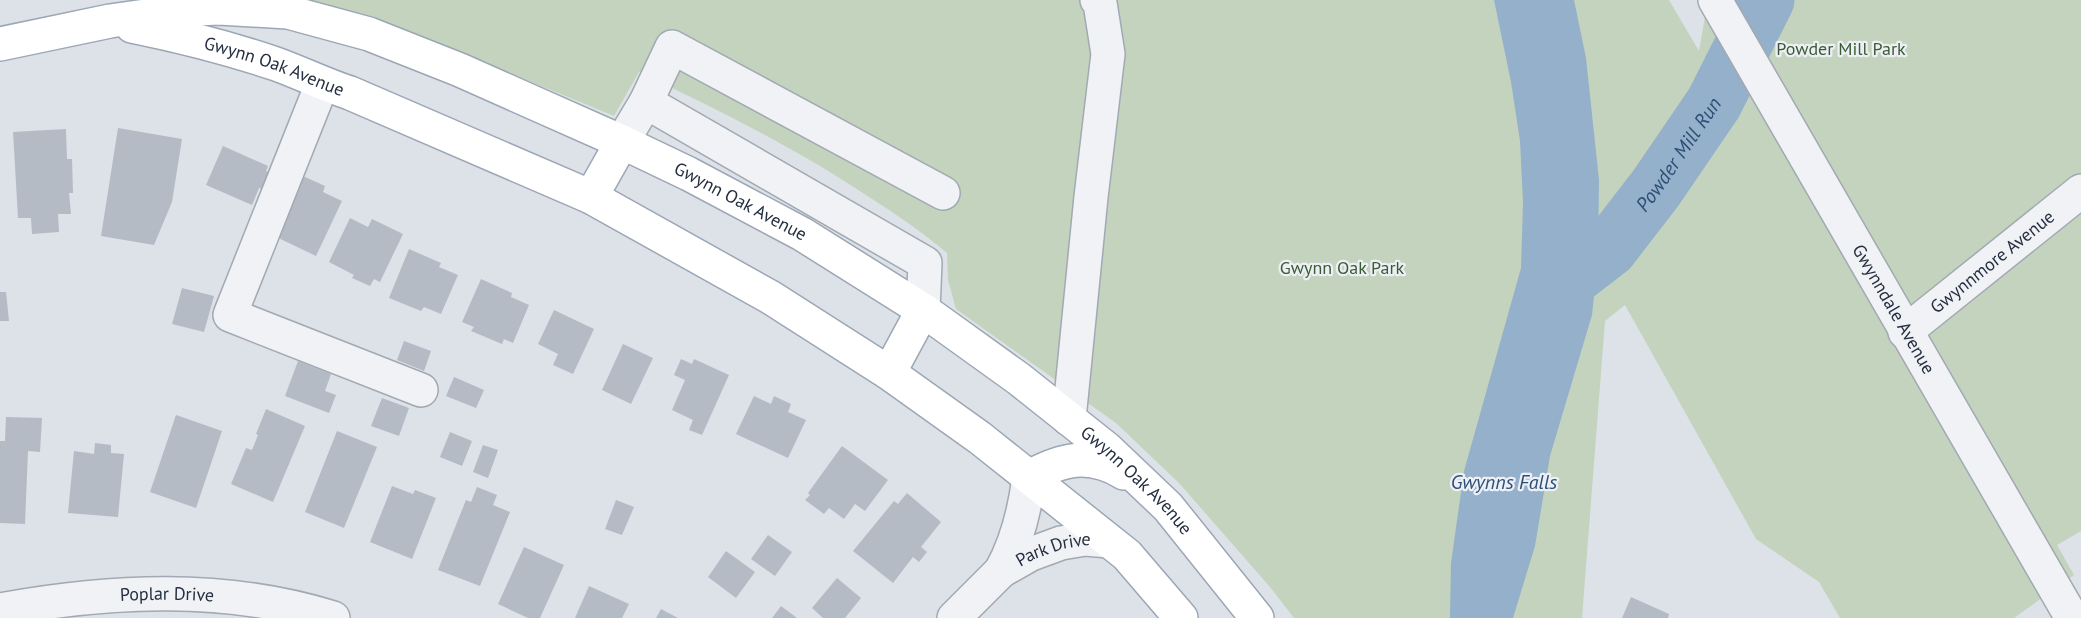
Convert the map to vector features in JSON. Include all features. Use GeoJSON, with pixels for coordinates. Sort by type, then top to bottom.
{"type":"FeatureCollection","features":[{"type":"Feature","properties":{"kind":"main road","name":"Gwynn Oak Avenue"},"geometry":{"type":"LineString","coordinates":[[0,44],[110,21],[207,8],[288,12],[369,34],[459,70],[622,142],[689,174],[802,234],[923,310],[1019,379],[1107,449],[1168,507],[1257,618]]}},
{"type":"Feature","properties":{"kind":"main road","name":"Gwynn Oak Avenue"},"geometry":{"type":"LineString","coordinates":[[110,21],[200,41],[277,64],[591,197],[770,297],[889,373],[980,438],[1127,555],[1181,618]]}},
{"type":"Feature","properties":{"kind":"main road"},"geometry":{"type":"LineString","coordinates":[[591,197],[622,142]]}},
{"type":"Feature","properties":{"kind":"main road"},"geometry":{"type":"LineString","coordinates":[[889,373],[923,310]]}},
{"type":"Feature","properties":{"kind":"main road"},"geometry":{"type":"LineString","coordinates":[[1029,477],[1053,464],[1075,459],[1092,460],[1119,470],[1146,486]]}},
{"type":"Feature","properties":{"kind":"street"},"geometry":{"type":"LineString","coordinates":[[1069,419],[1108,54],[1098,0]]}},
{"type":"Feature","properties":{"kind":"street","name":"Gwynndale Avenue"},"geometry":{"type":"LineString","coordinates":[[1715,0],[2072,618]]}},
{"type":"Feature","properties":{"kind":"street"},"geometry":{"type":"LineString","coordinates":[[622,142],[646,102],[672,47],[943,193]]}},
{"type":"Feature","properties":{"kind":"street"},"geometry":{"type":"LineString","coordinates":[[322,84],[230,315],[421,390]]}},
{"type":"Feature","properties":{"kind":"street"},"geometry":{"type":"LineString","coordinates":[[646,102],[924,262],[923,310]]}},
{"type":"Feature","properties":{"kind":"street","name":"Gwynnmore Avenue"},"geometry":{"type":"LineString","coordinates":[[1905,332],[2081,191]]}},
{"type":"Feature","properties":{"kind":"street","name":"Park Drive"},"geometry":{"type":"LineString","coordinates":[[954,618],[1001,571],[1011,554],[1020,525],[1029,477]]}},
{"type":"Feature","properties":{"kind":"street","name":"Park Drive"},"geometry":{"type":"LineString","coordinates":[[1001,571],[1031,554],[1061,543],[1085,539],[1109,541]]}},
{"type":"Feature","properties":{"kind":"street","name":"Poplar Drive"},"geometry":{"type":"LineString","coordinates":[[0,610],[40,610],[104,595],[180,592],[253,600],[333,618]]}},
{"type":"Feature","properties":{"kind":"green space","name":"Gwynn Oak Park"},"geometry":{"type":"Polygon","coordinates":[[[307,0],[1669,0],[1699,51],[1708,0],[2081,0],[2081,531],[2057,545],[2074,575],[2014,618],[1840,618],[1819,582],[1756,539],[1625,305],[1605,321],[1582,618],[1294,618],[1270,587],[1179,483],[1116,423],[956,309],[948,280],[947,253],[909,223],[841,179],[756,130],[639,72],[614,116],[374,17],[307,0]]]}},
{"type":"Feature","properties":{"kind":"water","name":"Gwynns Falls"},"geometry":{"type":"Polygon","coordinates":[[[1494,0],[1574,0],[1586,58],[1599,180],[1598,258],[1592,315],[1550,456],[1535,546],[1513,618],[1450,618],[1451,563],[1464,471],[1521,268],[1523,202],[1520,141],[1511,82],[1494,0]]]}},
{"type":"Feature","properties":{"kind":"building"},"geometry":{"type":"Polygon","coordinates":[[[118,128],[182,139],[172,202],[154,245],[101,236],[118,128]]]}},
{"type":"Feature","properties":{"kind":"building"},"geometry":{"type":"Polygon","coordinates":[[[66,129],[67,159],[72,159],[73,193],[69,193],[71,214],[58,214],[59,232],[32,234],[31,218],[18,218],[13,132],[66,129]]]}},
{"type":"Feature","properties":{"kind":"building"},"geometry":{"type":"Polygon","coordinates":[[[223,146],[268,166],[266,171],[278,177],[271,193],[259,188],[252,205],[206,185],[223,146]]]}},
{"type":"Feature","properties":{"kind":"building"},"geometry":{"type":"Polygon","coordinates":[[[294,172],[325,186],[323,192],[342,201],[316,256],[270,234],[294,172]]]}},
{"type":"Feature","properties":{"kind":"building"},"geometry":{"type":"Polygon","coordinates":[[[350,218],[368,227],[372,219],[403,234],[380,282],[374,279],[370,286],[352,278],[354,275],[329,262],[350,218]]]}},
{"type":"Feature","properties":{"kind":"building"},"geometry":{"type":"Polygon","coordinates":[[[409,249],[441,263],[439,267],[458,275],[441,314],[424,307],[421,311],[389,298],[409,249]]]}},
{"type":"Feature","properties":{"kind":"building"},"geometry":{"type":"Polygon","coordinates":[[[481,279],[512,293],[511,297],[529,305],[513,343],[504,339],[502,344],[471,331],[474,327],[462,322],[481,279]]]}},
{"type":"Feature","properties":{"kind":"building"},"geometry":{"type":"Polygon","coordinates":[[[182,288],[214,296],[204,332],[172,324],[182,288]]]}},
{"type":"Feature","properties":{"kind":"building"},"geometry":{"type":"Polygon","coordinates":[[[0,292],[6,292],[9,321],[0,321],[0,292]]]}},
{"type":"Feature","properties":{"kind":"building"},"geometry":{"type":"Polygon","coordinates":[[[554,310],[594,329],[573,374],[553,365],[558,354],[538,344],[554,310]]]}},
{"type":"Feature","properties":{"kind":"building"},"geometry":{"type":"Polygon","coordinates":[[[404,341],[431,351],[424,371],[397,360],[404,341]]]}},
{"type":"Feature","properties":{"kind":"building"},"geometry":{"type":"Polygon","coordinates":[[[623,344],[653,358],[631,404],[602,390],[623,344]]]}},
{"type":"Feature","properties":{"kind":"building"},"geometry":{"type":"Polygon","coordinates":[[[681,359],[692,364],[694,359],[729,375],[702,435],[689,430],[693,420],[672,410],[685,380],[674,375],[681,359]]]}},
{"type":"Feature","properties":{"kind":"building"},"geometry":{"type":"Polygon","coordinates":[[[298,361],[331,374],[325,391],[336,395],[329,413],[285,396],[298,361]]]}},
{"type":"Feature","properties":{"kind":"building"},"geometry":{"type":"Polygon","coordinates":[[[454,377],[484,390],[476,408],[446,396],[454,377]]]}},
{"type":"Feature","properties":{"kind":"building"},"geometry":{"type":"Polygon","coordinates":[[[754,396],[771,404],[774,396],[791,404],[788,412],[806,420],[788,458],[736,434],[754,396]]]}},
{"type":"Feature","properties":{"kind":"building"},"geometry":{"type":"Polygon","coordinates":[[[382,398],[409,408],[399,436],[371,426],[382,398]]]}},
{"type":"Feature","properties":{"kind":"building"},"geometry":{"type":"Polygon","coordinates":[[[266,409],[305,426],[273,502],[231,484],[246,448],[252,450],[266,409]]]}},
{"type":"Feature","properties":{"kind":"building"},"geometry":{"type":"Polygon","coordinates":[[[176,415],[222,431],[196,508],[150,492],[176,415]]]}},
{"type":"Feature","properties":{"kind":"building"},"geometry":{"type":"Polygon","coordinates":[[[6,417],[42,418],[40,452],[28,451],[25,524],[0,523],[0,441],[5,441],[6,417]]]}},
{"type":"Feature","properties":{"kind":"building"},"geometry":{"type":"Polygon","coordinates":[[[337,431],[377,447],[344,528],[305,512],[337,431]]]}},
{"type":"Feature","properties":{"kind":"building"},"geometry":{"type":"Polygon","coordinates":[[[450,432],[472,441],[462,466],[440,457],[450,432]]]}},
{"type":"Feature","properties":{"kind":"building"},"geometry":{"type":"Polygon","coordinates":[[[95,443],[111,445],[111,453],[124,454],[118,517],[68,513],[74,451],[94,454],[95,443]]]}},
{"type":"Feature","properties":{"kind":"building"},"geometry":{"type":"Polygon","coordinates":[[[483,445],[498,450],[488,478],[473,472],[483,445]]]}},
{"type":"Feature","properties":{"kind":"building"},"geometry":{"type":"Polygon","coordinates":[[[842,446],[888,480],[865,511],[855,504],[844,519],[829,508],[824,514],[805,500],[842,446]]]}},
{"type":"Feature","properties":{"kind":"building"},"geometry":{"type":"Polygon","coordinates":[[[392,486],[413,494],[415,490],[436,498],[412,559],[370,542],[392,486]]]}},
{"type":"Feature","properties":{"kind":"building"},"geometry":{"type":"Polygon","coordinates":[[[477,487],[497,495],[493,505],[510,512],[480,586],[438,570],[466,500],[471,502],[477,487]]]}},
{"type":"Feature","properties":{"kind":"building"},"geometry":{"type":"Polygon","coordinates":[[[907,493],[941,522],[921,547],[927,552],[919,562],[913,557],[893,583],[853,551],[894,501],[898,504],[907,493]]]}},
{"type":"Feature","properties":{"kind":"building"},"geometry":{"type":"Polygon","coordinates":[[[616,500],[634,507],[622,535],[605,529],[616,500]]]}},
{"type":"Feature","properties":{"kind":"building"},"geometry":{"type":"Polygon","coordinates":[[[768,535],[792,552],[775,576],[751,559],[768,535]]]}},
{"type":"Feature","properties":{"kind":"building"},"geometry":{"type":"Polygon","coordinates":[[[524,547],[564,565],[540,618],[528,618],[498,604],[524,547]]]}},
{"type":"Feature","properties":{"kind":"building"},"geometry":{"type":"Polygon","coordinates":[[[726,551],[755,572],[736,598],[708,577],[726,551]]]}},
{"type":"Feature","properties":{"kind":"building"},"geometry":{"type":"Polygon","coordinates":[[[837,578],[861,598],[845,618],[823,618],[812,608],[837,578]]]}},
{"type":"Feature","properties":{"kind":"building"},"geometry":{"type":"Polygon","coordinates":[[[589,586],[629,604],[622,618],[575,618],[589,586]]]}},
{"type":"Feature","properties":{"kind":"building"},"geometry":{"type":"Polygon","coordinates":[[[1631,597],[1669,614],[1668,618],[1622,618],[1631,597]]]}},
{"type":"Feature","properties":{"kind":"building"},"geometry":{"type":"Polygon","coordinates":[[[781,606],[797,618],[772,618],[781,606]]]}},
{"type":"Feature","properties":{"kind":"building"},"geometry":{"type":"Polygon","coordinates":[[[661,609],[678,618],[656,618],[661,609]]]}},
{"type":"Feature","properties":{"kind":"waterway","name":"Powder Mill Run"},"geometry":{"type":"LineString","coordinates":[[1561,286],[1609,249],[1656,188],[1714,103],[1766,0]]}},
{"type":"Feature","properties":{"kind":"park label","name":"Powder Mill Park"},"geometry":{"type":"Point","coordinates":[1841,49]}}]}
